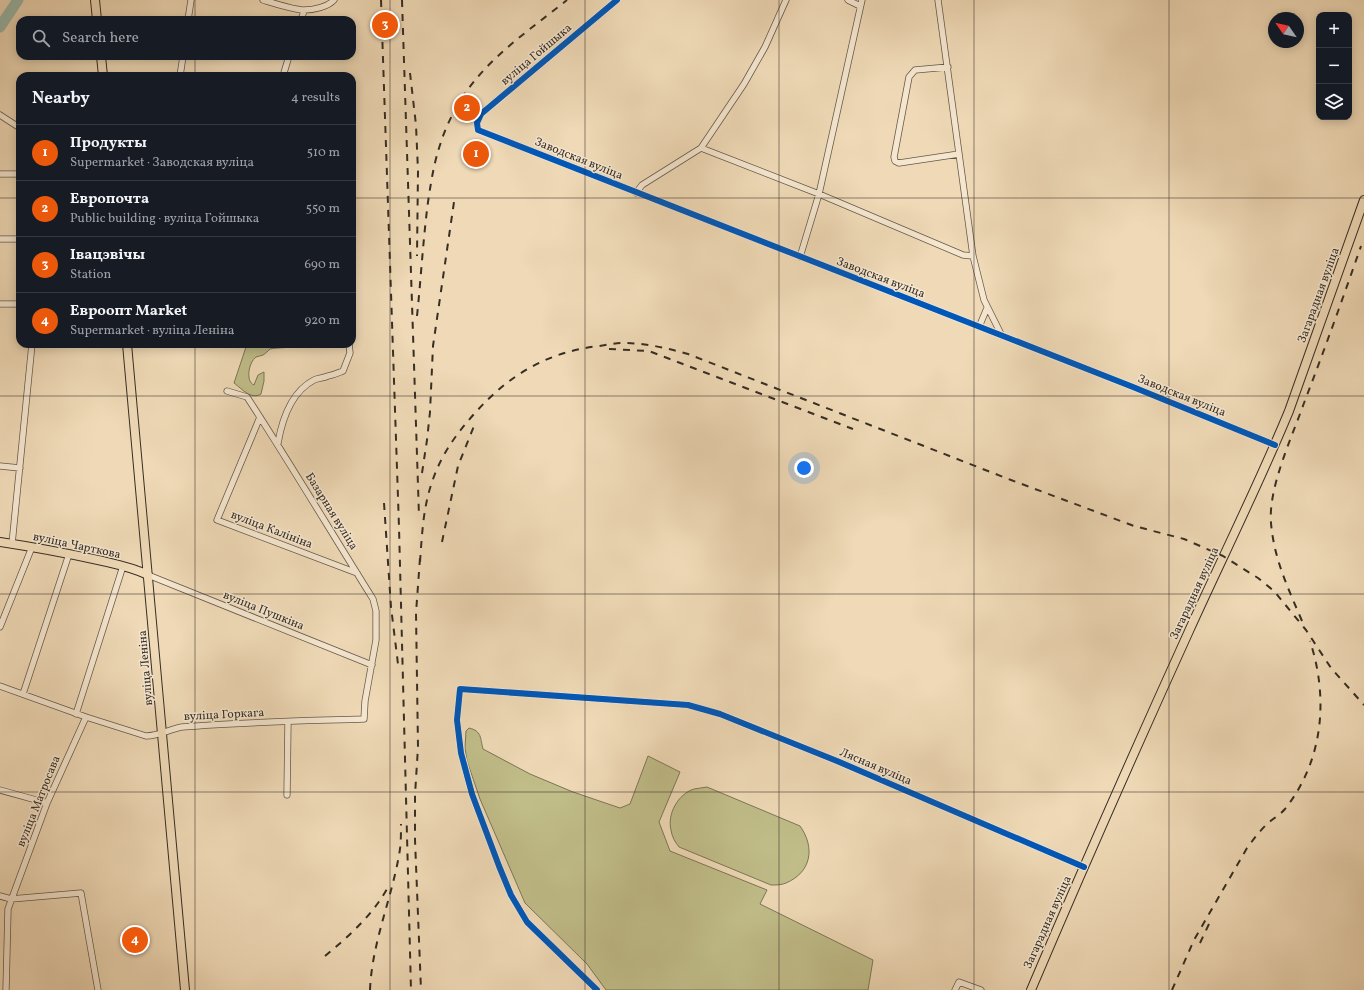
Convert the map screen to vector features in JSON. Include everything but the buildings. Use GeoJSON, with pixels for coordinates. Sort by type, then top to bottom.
{"type":"FeatureCollection","features":[{"type":"Feature","properties":{"kind":"main road"},"geometry":{"type":"LineString","coordinates":[[96,0],[97,16]]}},
{"type":"Feature","properties":{"kind":"main road"},"geometry":{"type":"LineString","coordinates":[[101,60],[103,72]]}},
{"type":"Feature","properties":{"kind":"main road","name":"Загарадная вуліца"},"geometry":{"type":"LineString","coordinates":[[1030,990],[1188,632],[1289,411],[1364,200]]}},
{"type":"Feature","properties":{"kind":"main road","name":"вуліца Леніна"},"geometry":{"type":"LineString","coordinates":[[127,348],[185,990]]}},
{"type":"Feature","properties":{"kind":"main road","name":"вуліца Чарткова"},"geometry":{"type":"LineString","coordinates":[[0,542],[69,554],[137,569],[148,575]]}},
{"type":"Feature","properties":{"kind":"street"},"geometry":{"type":"LineString","coordinates":[[189,16],[191,0]]}},
{"type":"Feature","properties":{"kind":"street"},"geometry":{"type":"LineString","coordinates":[[264,0],[304,10],[322,7],[332,3],[334,0]]}},
{"type":"Feature","properties":{"kind":"street","name":"вуліца Гойшыка"},"geometry":{"type":"LineString","coordinates":[[478,130],[476,123],[481,114],[617,0]]}},
{"type":"Feature","properties":{"kind":"street"},"geometry":{"type":"LineString","coordinates":[[636,193],[642,185],[702,148],[744,84],[765,47],[786,0]]}},
{"type":"Feature","properties":{"kind":"street"},"geometry":{"type":"LineString","coordinates":[[800,257],[819,194],[861,3],[848,0]]}},
{"type":"Feature","properties":{"kind":"street"},"geometry":{"type":"LineString","coordinates":[[938,0],[973,256],[984,300],[1002,336]]}},
{"type":"Feature","properties":{"kind":"street"},"geometry":{"type":"LineString","coordinates":[[302,16],[304,10]]}},
{"type":"Feature","properties":{"kind":"street"},"geometry":{"type":"LineString","coordinates":[[181,72],[182,60]]}},
{"type":"Feature","properties":{"kind":"street"},"geometry":{"type":"LineString","coordinates":[[284,72],[288,60]]}},
{"type":"Feature","properties":{"kind":"street"},"geometry":{"type":"LineString","coordinates":[[948,67],[915,70],[912,72],[909,78],[894,157],[895,161],[899,163],[959,154]]}},
{"type":"Feature","properties":{"kind":"street"},"geometry":{"type":"LineString","coordinates":[[0,115],[16,125]]}},
{"type":"Feature","properties":{"kind":"street","name":"Заводская вуліца"},"geometry":{"type":"LineString","coordinates":[[478,130],[1275,444]]}},
{"type":"Feature","properties":{"kind":"street"},"geometry":{"type":"LineString","coordinates":[[702,148],[819,194],[964,255],[973,256]]}},
{"type":"Feature","properties":{"kind":"street"},"geometry":{"type":"LineString","coordinates":[[0,174],[16,174]]}},
{"type":"Feature","properties":{"kind":"street"},"geometry":{"type":"LineString","coordinates":[[0,239],[16,239]]}},
{"type":"Feature","properties":{"kind":"street"},"geometry":{"type":"LineString","coordinates":[[0,304],[16,304]]}},
{"type":"Feature","properties":{"kind":"street"},"geometry":{"type":"LineString","coordinates":[[979,327],[987,308]]}},
{"type":"Feature","properties":{"kind":"street"},"geometry":{"type":"LineString","coordinates":[[12,544],[32,348]]}},
{"type":"Feature","properties":{"kind":"street"},"geometry":{"type":"LineString","coordinates":[[278,443],[281,427],[288,410],[298,393],[307,384],[315,379],[334,375],[343,371],[350,353],[349,348]]}},
{"type":"Feature","properties":{"kind":"street","name":"Базарная вуліца"},"geometry":{"type":"LineString","coordinates":[[227,391],[247,397],[278,443],[373,599],[376,611],[376,640],[372,665]]}},
{"type":"Feature","properties":{"kind":"street","name":"вуліца Калініна"},"geometry":{"type":"LineString","coordinates":[[260,417],[217,520],[357,573]]}},
{"type":"Feature","properties":{"kind":"street"},"geometry":{"type":"LineString","coordinates":[[0,466],[20,468]]}},
{"type":"Feature","properties":{"kind":"street"},"geometry":{"type":"LineString","coordinates":[[0,628],[32,547]]}},
{"type":"Feature","properties":{"kind":"street"},"geometry":{"type":"LineString","coordinates":[[23,694],[69,554]]}},
{"type":"Feature","properties":{"kind":"street"},"geometry":{"type":"LineString","coordinates":[[76,714],[123,566]]}},
{"type":"Feature","properties":{"kind":"street","name":"вуліца Пушкіна"},"geometry":{"type":"LineString","coordinates":[[148,575],[372,665]]}},
{"type":"Feature","properties":{"kind":"street","name":"вуліца Горкага"},"geometry":{"type":"LineString","coordinates":[[0,686],[76,714],[146,736],[152,736],[181,728],[364,719],[372,665]]}},
{"type":"Feature","properties":{"kind":"street","name":"Лясная вуліца"},"geometry":{"type":"LineString","coordinates":[[596,990],[527,922],[511,895],[498,866],[472,794],[461,753],[457,720],[460,689],[688,705],[720,714],[908,791],[1084,868]]}},
{"type":"Feature","properties":{"kind":"street","name":"вуліца Матросава"},"geometry":{"type":"LineString","coordinates":[[6,990],[8,909],[47,804],[86,717]]}},
{"type":"Feature","properties":{"kind":"street"},"geometry":{"type":"LineString","coordinates":[[287,795],[288,722]]}},
{"type":"Feature","properties":{"kind":"street"},"geometry":{"type":"LineString","coordinates":[[0,790],[47,804]]}},
{"type":"Feature","properties":{"kind":"street"},"geometry":{"type":"LineString","coordinates":[[0,896],[12,899],[81,893],[98,990]]}},
{"type":"Feature","properties":{"kind":"street"},"geometry":{"type":"LineString","coordinates":[[955,990],[959,982],[981,990]]}},
{"type":"Feature","properties":{"kind":"shaded area"},"geometry":{"type":"Polygon","coordinates":[[[246,348],[279,348],[270,349],[264,355],[256,357],[251,363],[249,376],[251,383],[254,385],[258,375],[264,372],[264,381],[261,394],[254,396],[250,395],[234,383],[246,348]]]}},
{"type":"Feature","properties":{"kind":"shaded area"},"geometry":{"type":"Polygon","coordinates":[[[469,728],[478,733],[481,738],[483,749],[530,774],[573,792],[620,808],[630,804],[648,756],[680,772],[659,822],[670,851],[767,890],[760,904],[873,960],[868,990],[606,990],[587,964],[525,903],[480,799],[467,761],[465,748],[466,731],[469,728]]]}},
{"type":"Feature","properties":{"kind":"shaded area"},"geometry":{"type":"Polygon","coordinates":[[[707,787],[800,826],[808,842],[809,850],[806,866],[801,872],[795,878],[786,883],[781,885],[771,885],[679,847],[671,833],[670,824],[672,811],[683,795],[694,789],[707,787]]]}},
{"type":"Feature","properties":{"kind":"waterway"},"geometry":{"type":"LineString","coordinates":[[0,27],[18,0]]}},
{"type":"Feature","properties":{"kind":"railway"},"geometry":{"type":"LineString","coordinates":[[381,0],[399,527],[411,990]]}},
{"type":"Feature","properties":{"kind":"railway"},"geometry":{"type":"LineString","coordinates":[[402,0],[419,516]]}},
{"type":"Feature","properties":{"kind":"railway"},"geometry":{"type":"LineString","coordinates":[[417,316],[428,202],[435,164],[451,117],[465,93],[486,68],[520,37],[567,0]]}},
{"type":"Feature","properties":{"kind":"railway"},"geometry":{"type":"LineString","coordinates":[[410,73],[416,125],[418,171],[417,256]]}},
{"type":"Feature","properties":{"kind":"railway"},"geometry":{"type":"LineString","coordinates":[[422,473],[430,412],[433,346],[454,202]]}},
{"type":"Feature","properties":{"kind":"railway"},"geometry":{"type":"LineString","coordinates":[[1302,621],[1282,573],[1275,549],[1271,523],[1273,494],[1287,447],[1361,246]]}},
{"type":"Feature","properties":{"kind":"railway"},"geometry":{"type":"LineString","coordinates":[[420,562],[425,512],[429,492],[436,472],[455,437],[488,399],[515,377],[546,360],[562,354],[580,349],[617,343],[648,345],[688,354],[1011,480],[1134,526],[1184,539],[1223,556],[1258,578],[1274,591],[1306,630],[1331,668],[1364,705]]}},
{"type":"Feature","properties":{"kind":"railway"},"geometry":{"type":"LineString","coordinates":[[609,349],[649,351],[853,429]]}},
{"type":"Feature","properties":{"kind":"railway"},"geometry":{"type":"LineString","coordinates":[[442,542],[458,466],[474,426]]}},
{"type":"Feature","properties":{"kind":"railway"},"geometry":{"type":"LineString","coordinates":[[384,503],[391,607],[398,664]]}},
{"type":"Feature","properties":{"kind":"railway"},"geometry":{"type":"LineString","coordinates":[[420,558],[416,613],[418,747],[415,795],[415,840],[421,990]]}},
{"type":"Feature","properties":{"kind":"railway"},"geometry":{"type":"LineString","coordinates":[[1172,990],[1194,940],[1247,848],[1258,833],[1285,809],[1298,790],[1308,771],[1315,750],[1319,729],[1320,707],[1316,663],[1310,641]]}},
{"type":"Feature","properties":{"kind":"railway"},"geometry":{"type":"LineString","coordinates":[[370,990],[375,954],[397,867],[401,824]]}},
{"type":"Feature","properties":{"kind":"railway"},"geometry":{"type":"LineString","coordinates":[[325,956],[352,933],[368,916],[388,887]]}},
{"type":"Feature","properties":{"kind":"railway"},"geometry":{"type":"LineString","coordinates":[[1200,943],[1209,924]]}},
{"type":"Feature","properties":{"kind":"cycle path"},"geometry":{"type":"LineString","coordinates":[[617,0],[481,114],[477,123],[478,130],[1133,387],[1275,445]]}},
{"type":"Feature","properties":{"kind":"cycle path"},"geometry":{"type":"LineString","coordinates":[[597,990],[527,922],[511,895],[472,794],[461,753],[457,720],[460,689],[688,705],[720,714],[837,761],[1084,867]]}},
{"type":"Feature","properties":{"kind":"place","name":"Івацэвічы"},"geometry":{"type":"Point","coordinates":[385,25]}},
{"type":"Feature","properties":{"kind":"place","name":"Европочта"},"geometry":{"type":"Point","coordinates":[467,108]}},
{"type":"Feature","properties":{"kind":"place","name":"Продукты"},"geometry":{"type":"Point","coordinates":[476,154]}},
{"type":"Feature","properties":{"kind":"place","name":"Евроопт Market"},"geometry":{"type":"Point","coordinates":[135,940]}}]}
